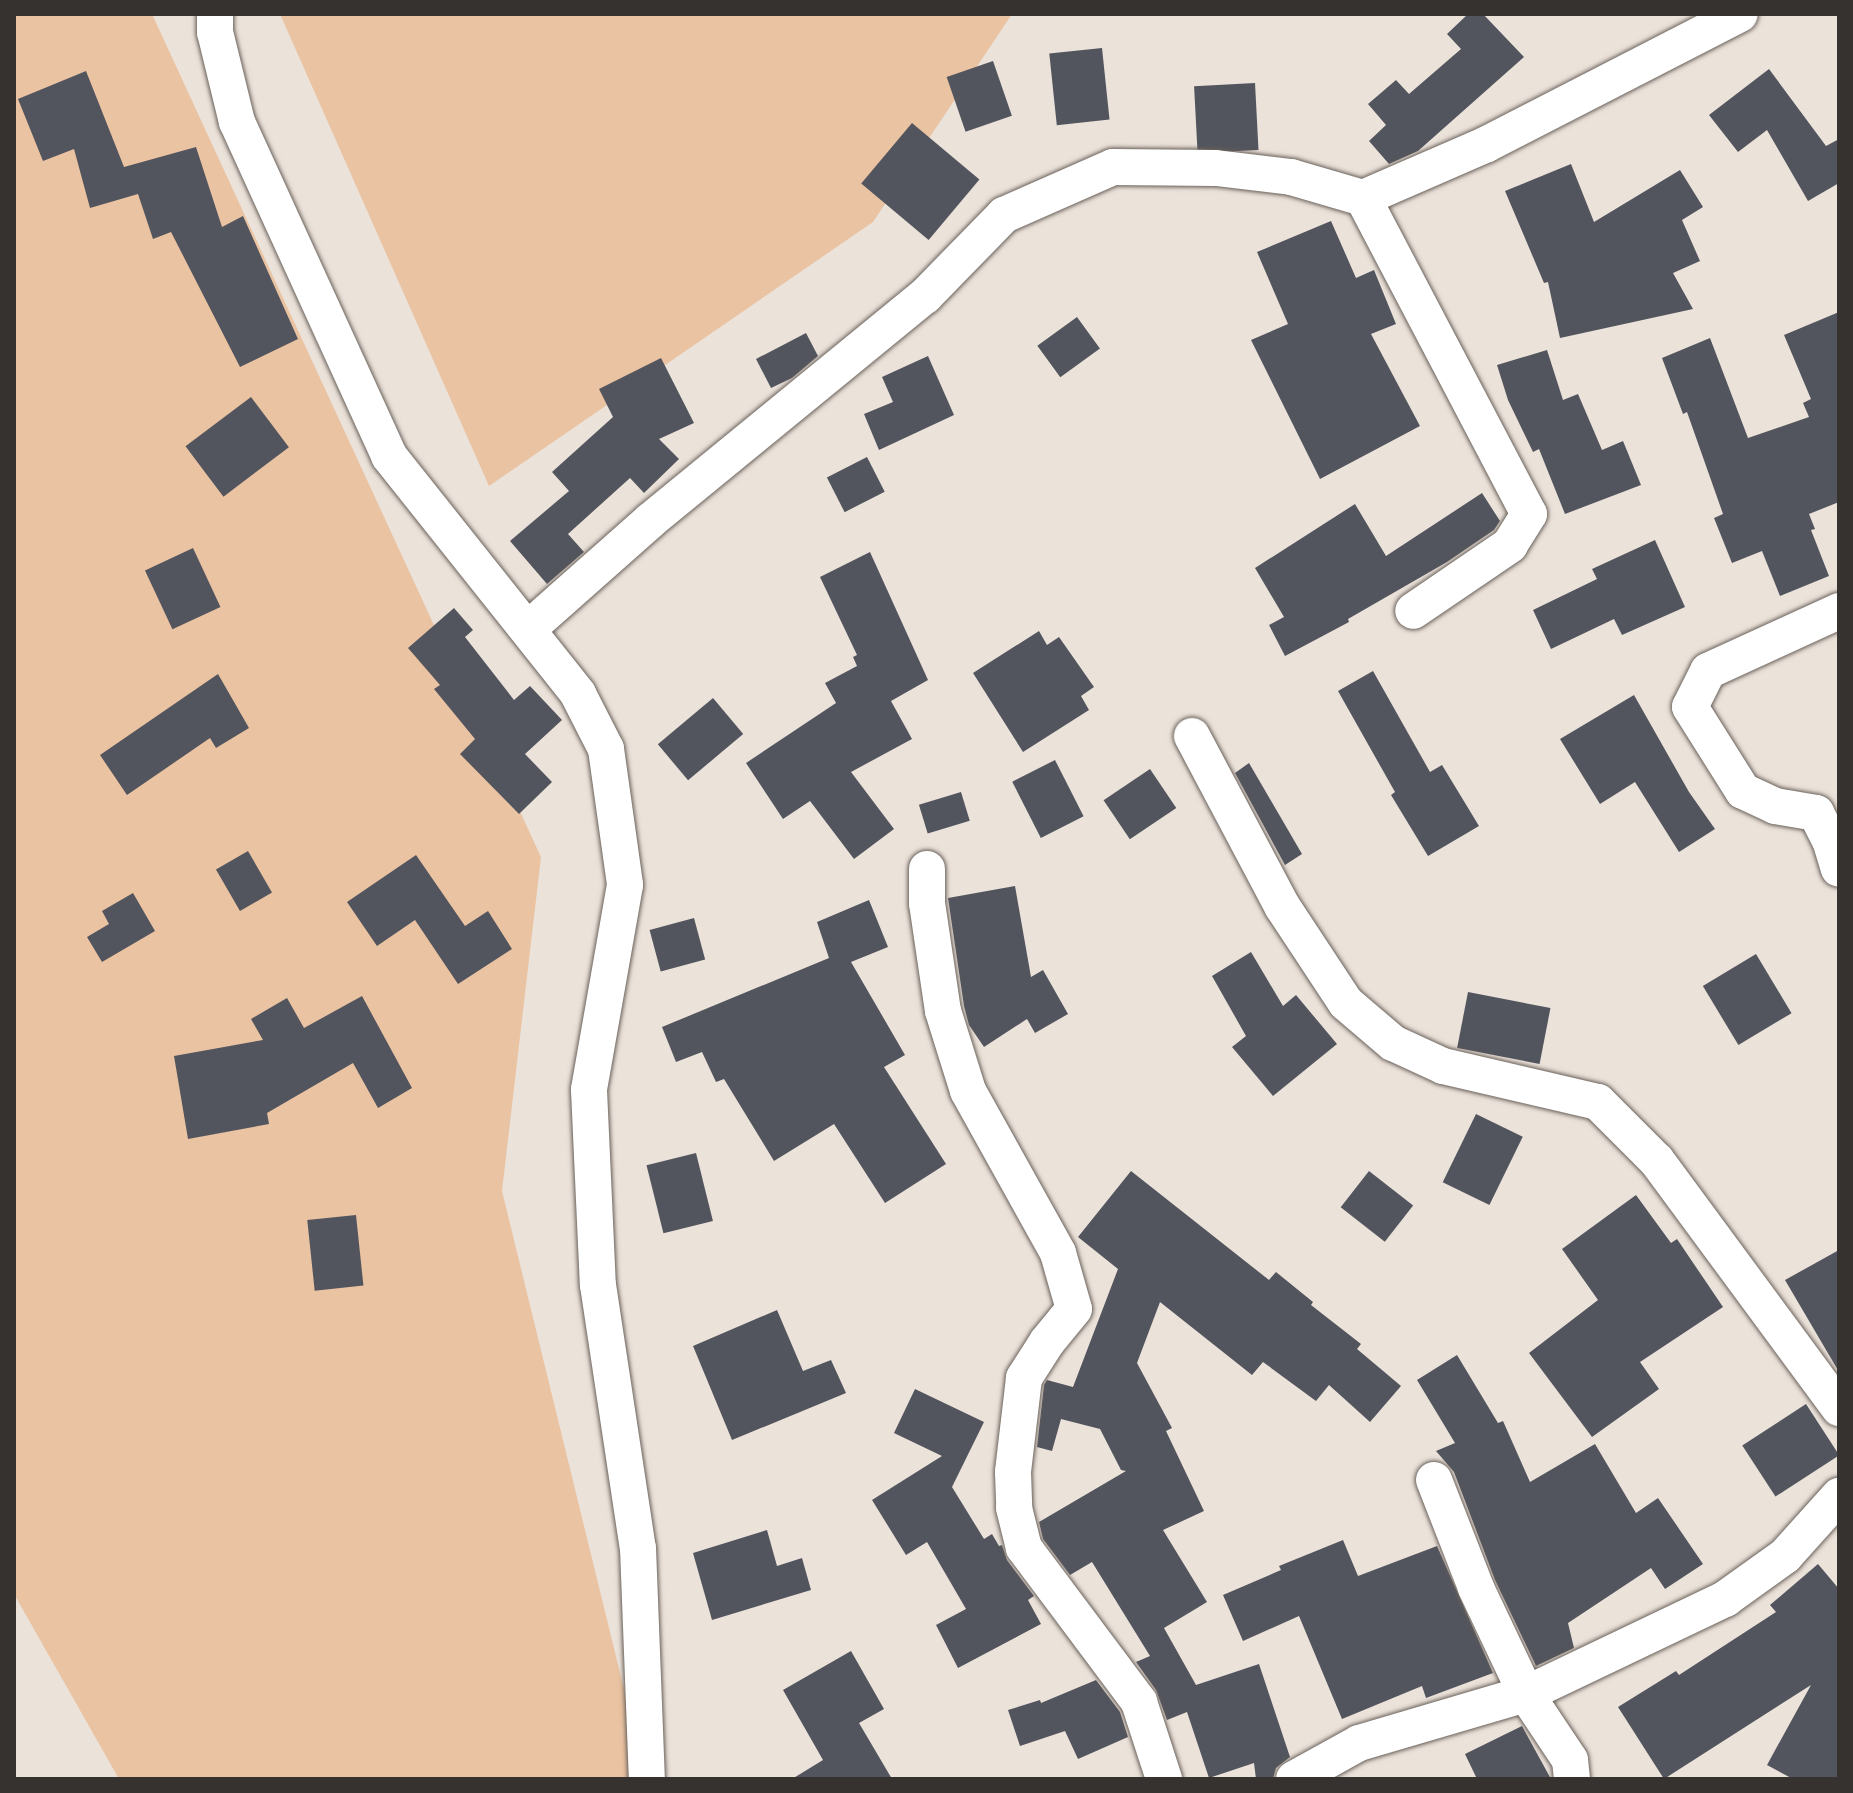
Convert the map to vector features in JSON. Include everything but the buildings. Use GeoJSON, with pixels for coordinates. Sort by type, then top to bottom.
{"type":"FeatureCollection","features":[{"type":"Feature","properties":{"kind":"street"},"geometry":{"type":"LineString","coordinates":[[215,14],[215,32],[237,122],[389,456],[578,694],[606,749],[625,885],[589,1090],[598,1285],[638,1548],[647,1779]]}},
{"type":"Feature","properties":{"kind":"street"},"geometry":{"type":"LineString","coordinates":[[528,629],[651,520],[925,296],[1004,215],[1113,167],[1216,168],[1291,177],[1363,198],[1487,144],[1740,14]]}},
{"type":"Feature","properties":{"kind":"street"},"geometry":{"type":"LineString","coordinates":[[1363,198],[1529,514],[1510,545],[1413,611]]}},
{"type":"Feature","properties":{"kind":"street"},"geometry":{"type":"LineString","coordinates":[[1839,611],[1708,671],[1690,707],[1743,791],[1775,806],[1816,813],[1830,840],[1839,869]]}},
{"type":"Feature","properties":{"kind":"street"},"geometry":{"type":"LineString","coordinates":[[1192,736],[1282,906],[1346,1003],[1393,1043],[1443,1066],[1598,1102],[1657,1161],[1839,1408]]}},
{"type":"Feature","properties":{"kind":"street"},"geometry":{"type":"LineString","coordinates":[[927,869],[927,903],[943,1011],[968,1091],[1058,1253],[1074,1309],[1047,1342],[1024,1378],[1013,1472],[1014,1508],[1024,1548],[1139,1702],[1164,1779]]}},
{"type":"Feature","properties":{"kind":"street"},"geometry":{"type":"LineString","coordinates":[[1434,1480],[1476,1588],[1526,1694],[1570,1760],[1572,1779]]}},
{"type":"Feature","properties":{"kind":"street"},"geometry":{"type":"LineString","coordinates":[[1294,1779],[1359,1743],[1526,1694],[1725,1599],[1785,1556],[1839,1496]]}},
{"type":"Feature","properties":{"kind":"shaded area"},"geometry":{"type":"Polygon","coordinates":[[[14,14],[152,14],[541,857],[502,1191],[646,1779],[119,1779],[14,1594],[14,14]]]}},
{"type":"Feature","properties":{"kind":"shaded area"},"geometry":{"type":"Polygon","coordinates":[[[280,14],[1012,14],[873,222],[489,486],[280,14]]]}}]}
